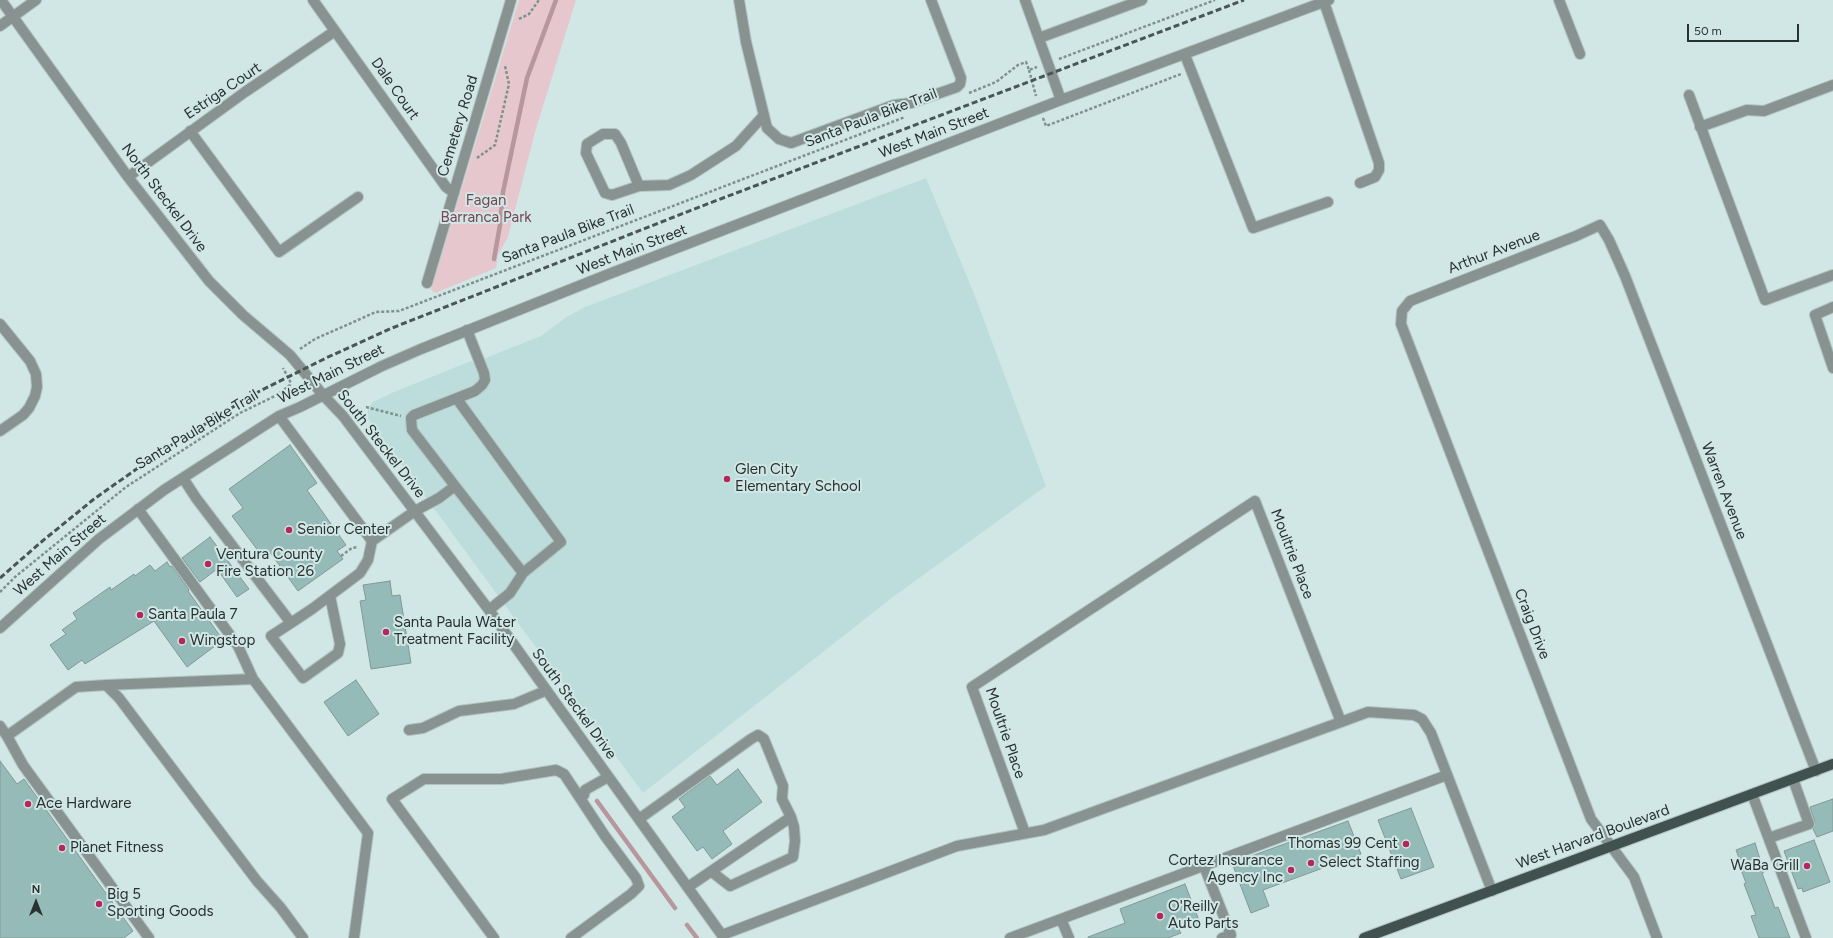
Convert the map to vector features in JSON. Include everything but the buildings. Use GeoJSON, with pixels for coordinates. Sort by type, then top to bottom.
{"type":"FeatureCollection","features":[{"type":"Feature","properties":{"kind":"main road","name":"West Harvard Boulevard"},"geometry":{"type":"LineString","coordinates":[[1364,938],[1833,764]]}},
{"type":"Feature","properties":{"kind":"street","name":"North Steckel Drive"},"geometry":{"type":"LineString","coordinates":[[1,0],[128,177],[209,281],[243,315],[290,355],[323,395]]}},
{"type":"Feature","properties":{"kind":"street"},"geometry":{"type":"LineString","coordinates":[[0,26],[36,0]]}},
{"type":"Feature","properties":{"kind":"street","name":"Dale Court"},"geometry":{"type":"LineString","coordinates":[[312,0],[336,31],[446,187],[454,193]]}},
{"type":"Feature","properties":{"kind":"street","name":"Cemetery Road"},"geometry":{"type":"LineString","coordinates":[[426,283],[511,0]]}},
{"type":"Feature","properties":{"kind":"street"},"geometry":{"type":"LineString","coordinates":[[739,0],[746,42],[768,128],[779,140],[791,143],[894,105],[911,103],[957,88],[960,84],[961,78],[931,0]]}},
{"type":"Feature","properties":{"kind":"street"},"geometry":{"type":"LineString","coordinates":[[1025,0],[1061,100]]}},
{"type":"Feature","properties":{"kind":"street"},"geometry":{"type":"LineString","coordinates":[[1039,38],[1142,0]]}},
{"type":"Feature","properties":{"kind":"street"},"geometry":{"type":"LineString","coordinates":[[1559,0],[1580,54]]}},
{"type":"Feature","properties":{"kind":"street"},"geometry":{"type":"LineString","coordinates":[[1326,1],[1379,163],[1379,170],[1375,177],[1360,183]]}},
{"type":"Feature","properties":{"kind":"street","name":"West Main Street"},"geometry":{"type":"LineString","coordinates":[[0,628],[94,544],[138,509],[183,478],[279,416],[382,366],[467,330],[1061,100],[1185,55],[1326,1]]}},
{"type":"Feature","properties":{"kind":"street","name":"Estriga Court"},"geometry":{"type":"LineString","coordinates":[[128,177],[245,92],[269,78],[336,31]]}},
{"type":"Feature","properties":{"kind":"street"},"geometry":{"type":"LineString","coordinates":[[1185,55],[1253,228],[1328,202]]}},
{"type":"Feature","properties":{"kind":"street"},"geometry":{"type":"LineString","coordinates":[[1700,126],[1747,110],[1764,111],[1833,85]]}},
{"type":"Feature","properties":{"kind":"street"},"geometry":{"type":"LineString","coordinates":[[1689,95],[1765,300],[1833,275]]}},
{"type":"Feature","properties":{"kind":"street"},"geometry":{"type":"LineString","coordinates":[[639,186],[621,143],[615,134],[603,134],[587,144],[586,153],[604,193],[612,195],[639,186],[668,185],[691,175],[736,146],[764,115]]}},
{"type":"Feature","properties":{"kind":"street"},"geometry":{"type":"LineString","coordinates":[[190,131],[279,252],[358,197]]}},
{"type":"Feature","properties":{"kind":"street","name":"Arthur Avenue"},"geometry":{"type":"LineString","coordinates":[[1402,310],[1410,301],[1576,236],[1600,225]]}},
{"type":"Feature","properties":{"kind":"street","name":"Warren Avenue"},"geometry":{"type":"LineString","coordinates":[[1600,225],[1609,240],[1625,276],[1816,771]]}},
{"type":"Feature","properties":{"kind":"street"},"geometry":{"type":"LineString","coordinates":[[1833,307],[1815,315],[1833,368]]}},
{"type":"Feature","properties":{"kind":"street","name":"Craig Drive"},"geometry":{"type":"LineString","coordinates":[[1402,310],[1401,324],[1591,819],[1634,877],[1657,938]]}},
{"type":"Feature","properties":{"kind":"street"},"geometry":{"type":"LineString","coordinates":[[0,324],[30,361],[36,374],[37,387],[35,396],[29,408],[23,415],[0,430]]}},
{"type":"Feature","properties":{"kind":"street"},"geometry":{"type":"LineString","coordinates":[[467,330],[484,373],[485,380],[475,391],[414,415],[411,418],[412,430],[523,573]]}},
{"type":"Feature","properties":{"kind":"street","name":"South Steckel Drive"},"geometry":{"type":"LineString","coordinates":[[323,395],[343,416],[489,610],[545,691],[723,936]]}},
{"type":"Feature","properties":{"kind":"street"},"geometry":{"type":"LineString","coordinates":[[457,399],[561,542],[523,573],[510,593],[489,610]]}},
{"type":"Feature","properties":{"kind":"street"},"geometry":{"type":"LineString","coordinates":[[279,416],[372,541]]}},
{"type":"Feature","properties":{"kind":"street"},"geometry":{"type":"LineString","coordinates":[[183,478],[196,498],[291,623]]}},
{"type":"Feature","properties":{"kind":"street"},"geometry":{"type":"LineString","coordinates":[[330,596],[340,644],[338,653],[304,678],[271,636],[330,596],[360,573],[368,560],[372,541],[415,511],[439,498],[455,486]]}},
{"type":"Feature","properties":{"kind":"street","name":"Moultrie Place"},"geometry":{"type":"LineString","coordinates":[[1025,833],[972,687],[1255,501],[1341,722]]}},
{"type":"Feature","properties":{"kind":"street"},"geometry":{"type":"LineString","coordinates":[[138,509],[238,646],[253,679],[368,833],[354,938]]}},
{"type":"Feature","properties":{"kind":"street"},"geometry":{"type":"LineString","coordinates":[[7,736],[76,687],[253,679]]}},
{"type":"Feature","properties":{"kind":"street"},"geometry":{"type":"LineString","coordinates":[[106,685],[120,698],[257,881],[281,908],[303,938]]}},
{"type":"Feature","properties":{"kind":"street"},"geometry":{"type":"LineString","coordinates":[[409,730],[423,728],[459,711],[514,704],[545,691]]}},
{"type":"Feature","properties":{"kind":"street"},"geometry":{"type":"LineString","coordinates":[[723,936],[957,846],[1044,830],[1368,712],[1414,715],[1422,719],[1427,724],[1492,891]]}},
{"type":"Feature","properties":{"kind":"street"},"geometry":{"type":"LineString","coordinates":[[0,726],[24,765],[149,938]]}},
{"type":"Feature","properties":{"kind":"street"},"geometry":{"type":"LineString","coordinates":[[639,819],[751,739],[758,736],[764,739],[783,786],[782,799],[794,827],[795,841],[793,858],[730,886],[712,872]]}},
{"type":"Feature","properties":{"kind":"street"},"geometry":{"type":"LineString","coordinates":[[494,938],[392,799],[424,779],[502,779],[556,770],[564,774],[582,796],[636,878],[639,886],[631,894],[571,938]]}},
{"type":"Feature","properties":{"kind":"street"},"geometry":{"type":"LineString","coordinates":[[1010,938],[1447,775]]}},
{"type":"Feature","properties":{"kind":"street"},"geometry":{"type":"LineString","coordinates":[[582,796],[587,795],[595,789],[596,784],[608,777]]}},
{"type":"Feature","properties":{"kind":"street"},"geometry":{"type":"LineString","coordinates":[[1769,838],[1809,824],[1793,779]]}},
{"type":"Feature","properties":{"kind":"street"},"geometry":{"type":"LineString","coordinates":[[1752,794],[1806,938]]}},
{"type":"Feature","properties":{"kind":"street"},"geometry":{"type":"LineString","coordinates":[[688,887],[791,817]]}},
{"type":"Feature","properties":{"kind":"street"},"geometry":{"type":"LineString","coordinates":[[1204,866],[1231,935],[1222,938]]}},
{"type":"Feature","properties":{"kind":"street"},"geometry":{"type":"LineString","coordinates":[[1061,919],[1069,938]]}},
{"type":"Feature","properties":{"kind":"path"},"geometry":{"type":"LineString","coordinates":[[518,20],[529,14],[539,0]]}},
{"type":"Feature","properties":{"kind":"path"},"geometry":{"type":"LineString","coordinates":[[966,94],[996,82],[1018,65],[1026,62],[1029,70],[1215,0]]}},
{"type":"Feature","properties":{"kind":"path"},"geometry":{"type":"LineString","coordinates":[[461,170],[495,145],[509,84],[505,64]]}},
{"type":"Feature","properties":{"kind":"path","name":"Santa Paula Bike Trail"},"geometry":{"type":"LineString","coordinates":[[0,592],[15,577],[126,486],[240,413],[278,395],[290,385],[290,381],[282,362],[315,339],[376,312],[399,310],[907,116]]}},
{"type":"Feature","properties":{"kind":"path"},"geometry":{"type":"LineString","coordinates":[[366,407],[411,418]]}},
{"type":"Feature","properties":{"kind":"path"},"geometry":{"type":"LineString","coordinates":[[341,556],[352,548],[361,548]]}},
{"type":"Feature","properties":{"kind":"shaded area","name":"Glen City Elementary School"},"geometry":{"type":"Polygon","coordinates":[[[926,178],[973,291],[1046,486],[893,597],[643,793],[369,420],[367,414],[369,407],[373,402],[394,392],[471,361],[473,363],[541,336],[565,318],[585,307],[926,178]]]}},
{"type":"Feature","properties":{"kind":"green space","name":"Fagan Barranca Park"},"geometry":{"type":"Polygon","coordinates":[[[519,0],[576,0],[535,132],[508,237],[498,255],[496,268],[435,293],[431,290],[519,0]]]}},
{"type":"Feature","properties":{"kind":"waterway"},"geometry":{"type":"LineString","coordinates":[[494,259],[500,225],[503,192],[527,78],[556,0]]}},
{"type":"Feature","properties":{"kind":"waterway"},"geometry":{"type":"LineString","coordinates":[[597,801],[675,908]]}},
{"type":"Feature","properties":{"kind":"waterway"},"geometry":{"type":"LineString","coordinates":[[687,925],[697,938]]}},
{"type":"Feature","properties":{"kind":"railway"},"geometry":{"type":"LineString","coordinates":[[0,578],[94,499],[165,449],[254,394],[326,358],[392,328],[702,206],[1244,0]]}},
{"type":"Feature","properties":{"kind":"place","name":"Glen City Elementary School"},"geometry":{"type":"Point","coordinates":[727,479]}},
{"type":"Feature","properties":{"kind":"place","name":"Senior Center"},"geometry":{"type":"Point","coordinates":[289,530]}},
{"type":"Feature","properties":{"kind":"place","name":"Ventura County Fire Station 26"},"geometry":{"type":"Point","coordinates":[208,564]}},
{"type":"Feature","properties":{"kind":"place","name":"Santa Paula 7"},"geometry":{"type":"Point","coordinates":[140,615]}},
{"type":"Feature","properties":{"kind":"place","name":"Santa Paula Water Treatment Facility"},"geometry":{"type":"Point","coordinates":[386,632]}},
{"type":"Feature","properties":{"kind":"place","name":"Wingstop"},"geometry":{"type":"Point","coordinates":[182,641]}},
{"type":"Feature","properties":{"kind":"place","name":"Ace Hardware"},"geometry":{"type":"Point","coordinates":[28,804]}},
{"type":"Feature","properties":{"kind":"place","name":"Thomas 99 Cent"},"geometry":{"type":"Point","coordinates":[1406,844]}},
{"type":"Feature","properties":{"kind":"place","name":"Planet Fitness"},"geometry":{"type":"Point","coordinates":[62,848]}},
{"type":"Feature","properties":{"kind":"place","name":"Select Staffing"},"geometry":{"type":"Point","coordinates":[1311,863]}},
{"type":"Feature","properties":{"kind":"place","name":"WaBa Grill"},"geometry":{"type":"Point","coordinates":[1807,866]}},
{"type":"Feature","properties":{"kind":"place","name":"Cortez Insurance Agency Inc"},"geometry":{"type":"Point","coordinates":[1291,870]}},
{"type":"Feature","properties":{"kind":"place","name":"Big 5 Sporting Goods"},"geometry":{"type":"Point","coordinates":[99,904]}},
{"type":"Feature","properties":{"kind":"place","name":"O'Reilly Auto Parts"},"geometry":{"type":"Point","coordinates":[1160,916]}}]}
